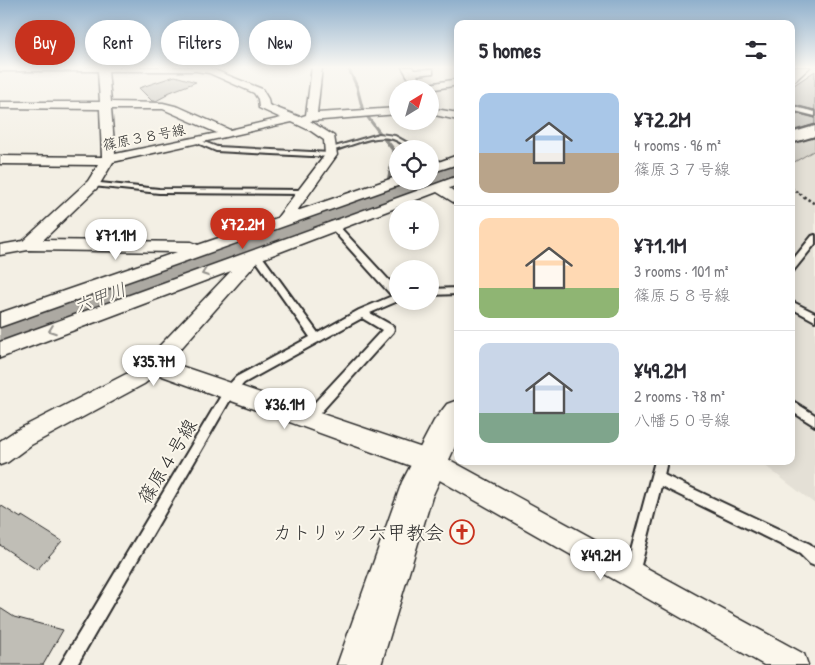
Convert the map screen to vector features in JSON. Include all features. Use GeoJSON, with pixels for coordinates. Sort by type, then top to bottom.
{"type":"FeatureCollection","features":[{"type":"Feature","properties":{"kind":"main road"},"geometry":{"type":"LineString","coordinates":[[359,665],[415,495],[429,461],[445,431],[454,419]]}},
{"type":"Feature","properties":{"kind":"street"},"geometry":{"type":"LineString","coordinates":[[28,245],[93,184],[109,159],[106,98]]}},
{"type":"Feature","properties":{"kind":"street"},"geometry":{"type":"LineString","coordinates":[[263,98],[264,107],[301,119],[320,130],[330,139],[331,152],[304,192],[277,223]]}},
{"type":"Feature","properties":{"kind":"street"},"geometry":{"type":"LineString","coordinates":[[301,119],[307,98]]}},
{"type":"Feature","properties":{"kind":"street"},"geometry":{"type":"LineString","coordinates":[[0,105],[106,104],[162,106],[175,109],[230,134]]}},
{"type":"Feature","properties":{"kind":"street"},"geometry":{"type":"LineString","coordinates":[[439,109],[454,104]]}},
{"type":"Feature","properties":{"kind":"street"},"geometry":{"type":"LineString","coordinates":[[380,112],[389,107]]}},
{"type":"Feature","properties":{"kind":"street","name":"篠原３８号線"},"geometry":{"type":"LineString","coordinates":[[0,160],[96,162],[301,119],[389,112]]}},
{"type":"Feature","properties":{"kind":"street"},"geometry":{"type":"LineString","coordinates":[[439,112],[454,116]]}},
{"type":"Feature","properties":{"kind":"street"},"geometry":{"type":"LineString","coordinates":[[795,137],[815,131]]}},
{"type":"Feature","properties":{"kind":"street"},"geometry":{"type":"LineString","coordinates":[[439,163],[454,160]]}},
{"type":"Feature","properties":{"kind":"street"},"geometry":{"type":"LineString","coordinates":[[439,187],[454,181]]}},
{"type":"Feature","properties":{"kind":"street"},"geometry":{"type":"LineString","coordinates":[[0,320],[389,184]]}},
{"type":"Feature","properties":{"kind":"street"},"geometry":{"type":"LineString","coordinates":[[439,187],[454,198]]}},
{"type":"Feature","properties":{"kind":"street"},"geometry":{"type":"LineString","coordinates":[[0,350],[431,190]]}},
{"type":"Feature","properties":{"kind":"street"},"geometry":{"type":"LineString","coordinates":[[277,223],[283,244]]}},
{"type":"Feature","properties":{"kind":"street"},"geometry":{"type":"LineString","coordinates":[[0,250],[28,245],[205,247]]}},
{"type":"Feature","properties":{"kind":"street"},"geometry":{"type":"LineString","coordinates":[[0,454],[32,433],[138,378],[154,365],[256,254]]}},
{"type":"Feature","properties":{"kind":"street"},"geometry":{"type":"LineString","coordinates":[[154,365],[429,461],[792,665]]}},
{"type":"Feature","properties":{"kind":"lane"},"geometry":{"type":"LineString","coordinates":[[795,109],[815,114]]}},
{"type":"Feature","properties":{"kind":"lane"},"geometry":{"type":"LineString","coordinates":[[197,141],[216,149],[331,152],[376,137],[391,136],[398,140]]}},
{"type":"Feature","properties":{"kind":"lane"},"geometry":{"type":"LineString","coordinates":[[93,184],[159,191],[304,192]]}},
{"type":"Feature","properties":{"kind":"lane"},"geometry":{"type":"LineString","coordinates":[[333,226],[389,287]]}},
{"type":"Feature","properties":{"kind":"lane"},"geometry":{"type":"LineString","coordinates":[[795,263],[815,238]]}},
{"type":"Feature","properties":{"kind":"lane"},"geometry":{"type":"LineString","coordinates":[[256,254],[316,338]]}},
{"type":"Feature","properties":{"kind":"lane"},"geometry":{"type":"LineString","coordinates":[[439,292],[454,291]]}},
{"type":"Feature","properties":{"kind":"lane","name":"篠原４号線"},"geometry":{"type":"LineString","coordinates":[[68,665],[229,392],[240,380],[362,313],[389,301]]}},
{"type":"Feature","properties":{"kind":"lane"},"geometry":{"type":"LineString","coordinates":[[795,306],[815,317]]}},
{"type":"Feature","properties":{"kind":"lane"},"geometry":{"type":"LineString","coordinates":[[308,418],[389,329],[362,313]]}},
{"type":"Feature","properties":{"kind":"lane"},"geometry":{"type":"LineString","coordinates":[[795,408],[815,421]]}},
{"type":"Feature","properties":{"kind":"lane"},"geometry":{"type":"LineString","coordinates":[[632,574],[660,465]]}},
{"type":"Feature","properties":{"kind":"lane"},"geometry":{"type":"LineString","coordinates":[[656,478],[805,549],[815,559]]}},
{"type":"Feature","properties":{"kind":"path"},"geometry":{"type":"LineString","coordinates":[[795,191],[815,204]]}},
{"type":"Feature","properties":{"kind":"shaded area"},"geometry":{"type":"Polygon","coordinates":[[[815,137],[815,504],[764,465],[795,465],[795,141],[815,137]]]}},
{"type":"Feature","properties":{"kind":"shaded area"},"geometry":{"type":"Polygon","coordinates":[[[815,138],[815,150],[795,162],[795,142],[815,138]]]}},
{"type":"Feature","properties":{"kind":"building"},"geometry":{"type":"Polygon","coordinates":[[[149,98],[161,98],[156,101],[152,101],[149,98]]]}},
{"type":"Feature","properties":{"kind":"building"},"geometry":{"type":"Polygon","coordinates":[[[795,98],[815,98],[815,110],[795,105],[795,98]]]}},
{"type":"Feature","properties":{"kind":"building"},"geometry":{"type":"Polygon","coordinates":[[[795,113],[815,118],[815,124],[795,130],[795,113]]]}},
{"type":"Feature","properties":{"kind":"building"},"geometry":{"type":"Polygon","coordinates":[[[0,505],[21,518],[22,516],[62,541],[37,570],[0,545],[0,505]]]}},
{"type":"Feature","properties":{"kind":"building"},"geometry":{"type":"Polygon","coordinates":[[[0,608],[14,617],[63,630],[43,665],[0,665],[0,608]]]}},
{"type":"Feature","properties":{"kind":"waterway"},"geometry":{"type":"LineString","coordinates":[[360,98],[363,111],[386,141]]}},
{"type":"Feature","properties":{"kind":"waterway"},"geometry":{"type":"LineString","coordinates":[[385,139],[395,152],[385,196]]}},
{"type":"Feature","properties":{"kind":"waterway","name":"六甲川"},"geometry":{"type":"LineString","coordinates":[[439,177],[454,171]]}},
{"type":"Feature","properties":{"kind":"waterway","name":"六甲川"},"geometry":{"type":"LineString","coordinates":[[0,333],[401,190]]}},
{"type":"Feature","properties":{"kind":"place","name":"カトリック六甲教会"},"geometry":{"type":"Point","coordinates":[462,532]}}]}
